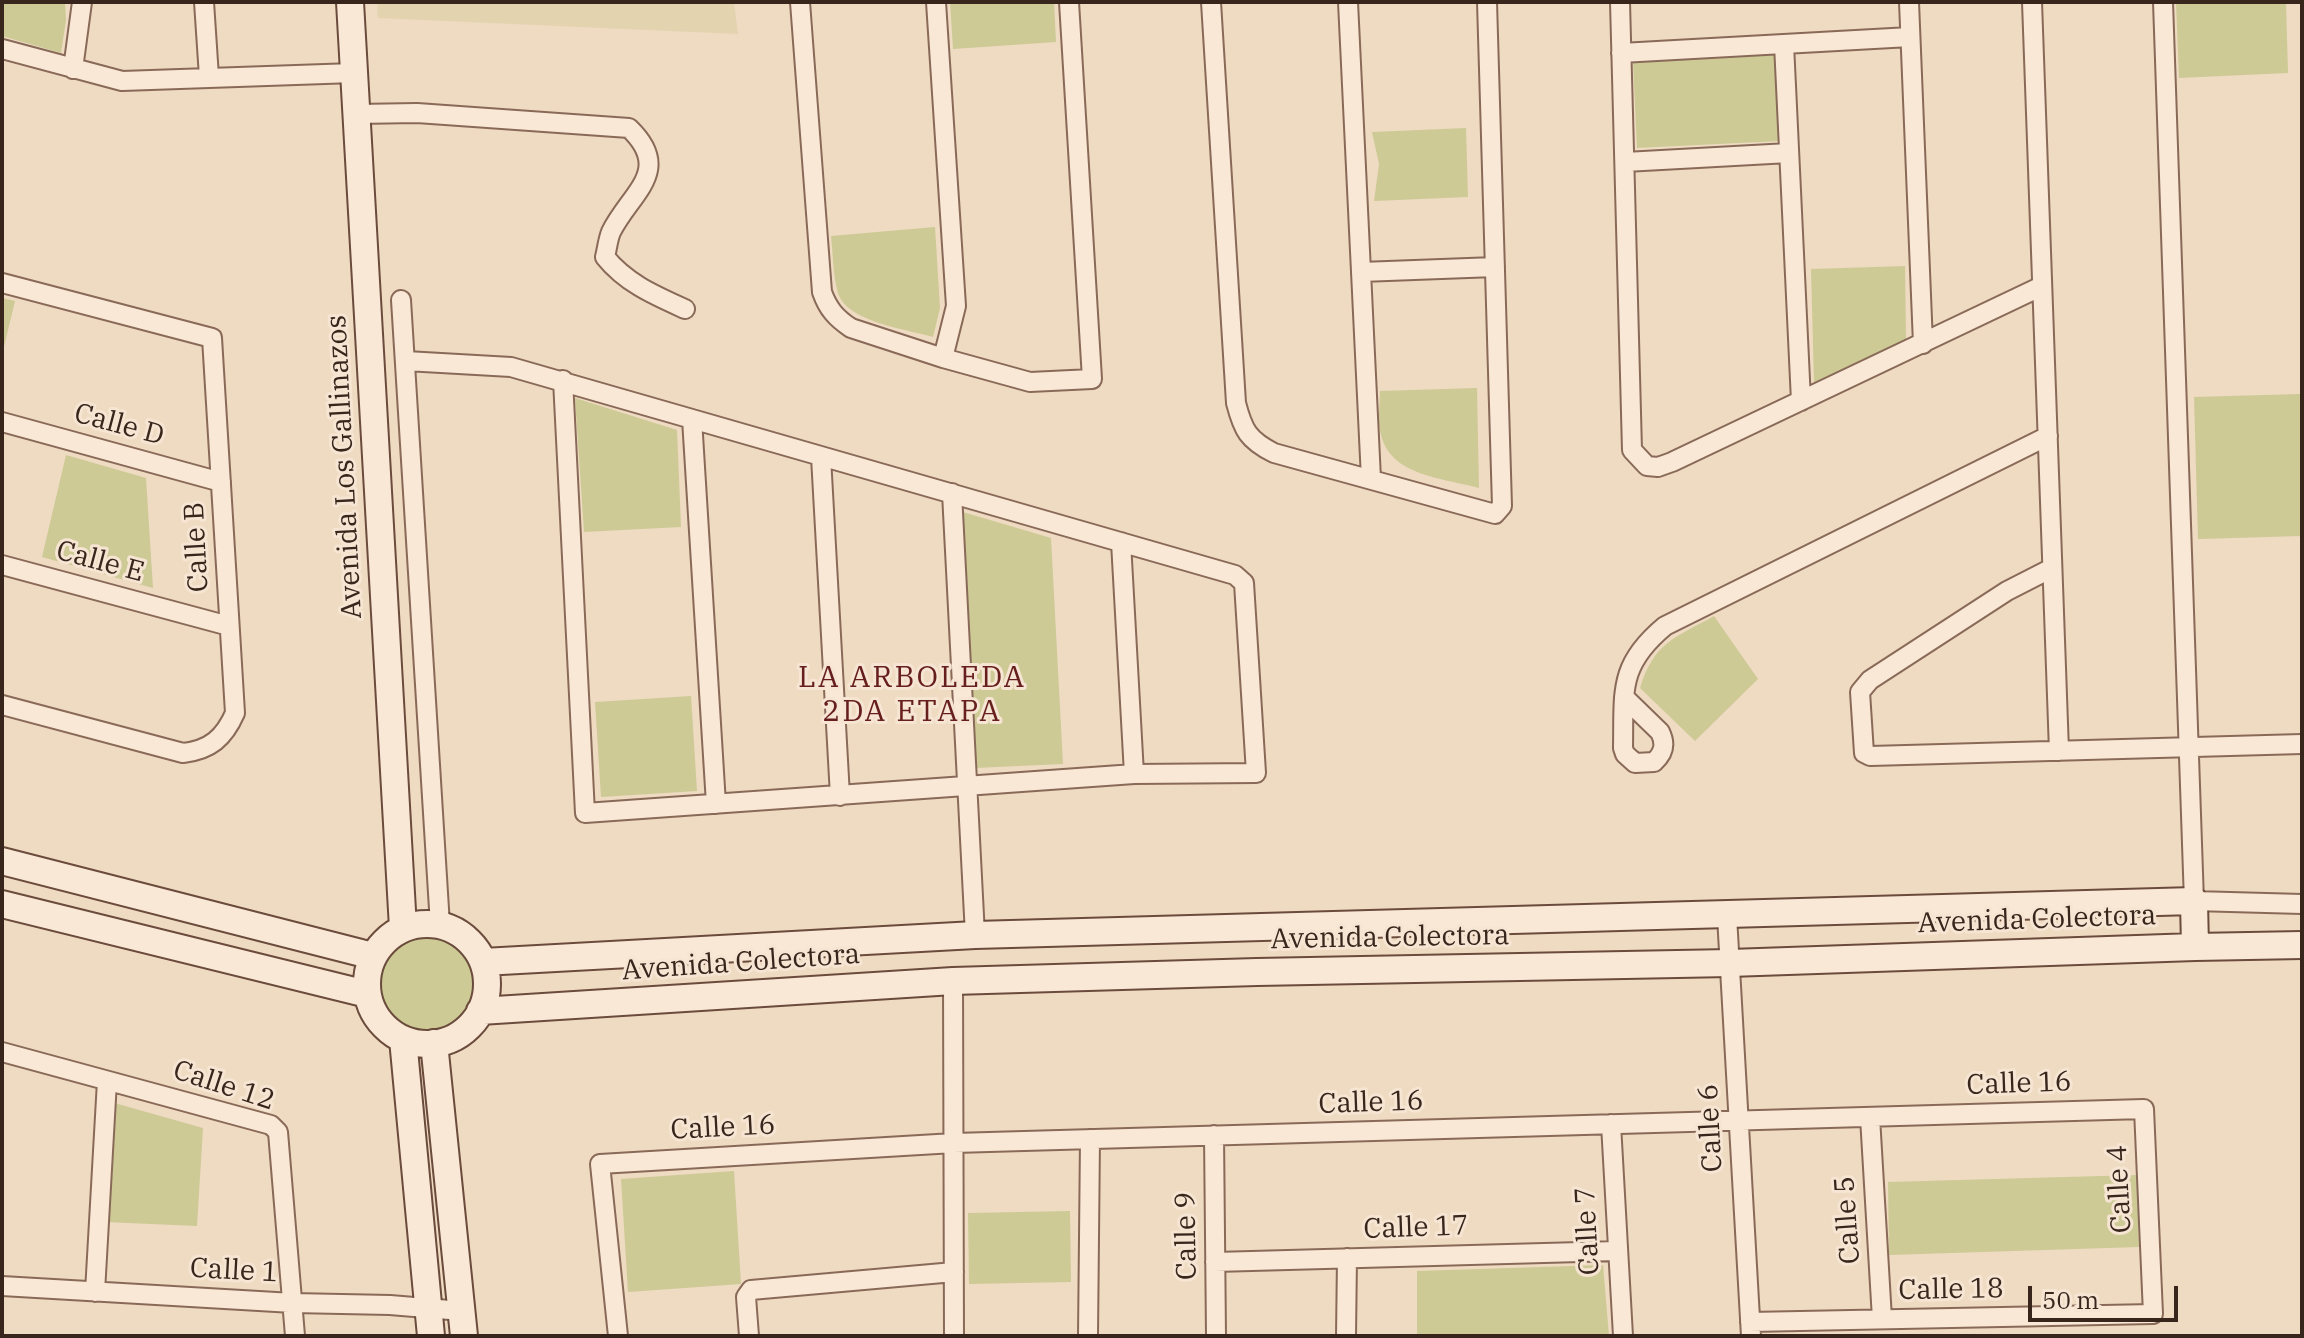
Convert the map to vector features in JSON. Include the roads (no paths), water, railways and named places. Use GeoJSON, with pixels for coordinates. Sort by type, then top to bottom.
{"type":"FeatureCollection","features":[{"type":"Feature","properties":{"kind":"street"},"geometry":{"type":"LineString","coordinates":[[73,69],[82,2]]}},
{"type":"Feature","properties":{"kind":"street"},"geometry":{"type":"LineString","coordinates":[[204,2],[209,77]]}},
{"type":"Feature","properties":{"kind":"street","name":"Avenida Los Gallinazos"},"geometry":{"type":"LineString","coordinates":[[350,2],[403,928]]}},
{"type":"Feature","properties":{"kind":"street"},"geometry":{"type":"LineString","coordinates":[[800,2],[822,292],[828,306],[837,319],[851,328],[1030,382],[1092,379],[1069,2]]}},
{"type":"Feature","properties":{"kind":"street"},"geometry":{"type":"LineString","coordinates":[[936,2],[956,306],[943,358]]}},
{"type":"Feature","properties":{"kind":"street"},"geometry":{"type":"LineString","coordinates":[[1211,2],[1236,403],[1242,424],[1255,443],[1274,453],[1495,514],[1502,506],[1487,2]]}},
{"type":"Feature","properties":{"kind":"street"},"geometry":{"type":"LineString","coordinates":[[1348,2],[1371,479]]}},
{"type":"Feature","properties":{"kind":"street"},"geometry":{"type":"LineString","coordinates":[[1620,2],[1632,450],[1647,466],[1658,467],[1672,462],[2042,286]]}},
{"type":"Feature","properties":{"kind":"street"},"geometry":{"type":"LineString","coordinates":[[1909,2],[1923,344]]}},
{"type":"Feature","properties":{"kind":"street"},"geometry":{"type":"LineString","coordinates":[[2032,2],[2059,751]]}},
{"type":"Feature","properties":{"kind":"street"},"geometry":{"type":"LineString","coordinates":[[2163,2],[2195,947]]}},
{"type":"Feature","properties":{"kind":"street"},"geometry":{"type":"LineString","coordinates":[[1621,53],[1910,37]]}},
{"type":"Feature","properties":{"kind":"street"},"geometry":{"type":"LineString","coordinates":[[1784,44],[1801,401]]}},
{"type":"Feature","properties":{"kind":"street"},"geometry":{"type":"LineString","coordinates":[[2,49],[122,81],[354,73]]}},
{"type":"Feature","properties":{"kind":"street"},"geometry":{"type":"LineString","coordinates":[[356,114],[417,113],[629,128],[645,144],[648,169],[635,200],[611,232],[605,257],[620,275],[653,295],[685,309]]}},
{"type":"Feature","properties":{"kind":"street"},"geometry":{"type":"LineString","coordinates":[[1625,162],[1789,153]]}},
{"type":"Feature","properties":{"kind":"street"},"geometry":{"type":"LineString","coordinates":[[1361,272],[1495,267]]}},
{"type":"Feature","properties":{"kind":"street","name":"Calle B"},"geometry":{"type":"LineString","coordinates":[[2,283],[212,338],[235,713],[216,743],[199,751],[183,753],[2,705]]}},
{"type":"Feature","properties":{"kind":"street"},"geometry":{"type":"LineString","coordinates":[[401,300],[440,925]]}},
{"type":"Feature","properties":{"kind":"street"},"geometry":{"type":"LineString","coordinates":[[406,361],[511,367],[563,380],[1235,575],[1244,583],[1256,773],[1134,774],[585,813],[563,380]]}},
{"type":"Feature","properties":{"kind":"street"},"geometry":{"type":"LineString","coordinates":[[692,419],[716,804]]}},
{"type":"Feature","properties":{"kind":"street","name":"Calle D"},"geometry":{"type":"LineString","coordinates":[[2,422],[221,482]]}},
{"type":"Feature","properties":{"kind":"street"},"geometry":{"type":"LineString","coordinates":[[1624,697],[1627,674],[1634,657],[1646,641],[1665,626],[2048,436]]}},
{"type":"Feature","properties":{"kind":"street"},"geometry":{"type":"LineString","coordinates":[[821,457],[840,796]]}},
{"type":"Feature","properties":{"kind":"street"},"geometry":{"type":"LineString","coordinates":[[952,493],[975,935]]}},
{"type":"Feature","properties":{"kind":"street"},"geometry":{"type":"LineString","coordinates":[[1121,542],[1134,774]]}},
{"type":"Feature","properties":{"kind":"street","name":"Calle E"},"geometry":{"type":"LineString","coordinates":[[2,565],[229,626]]}},
{"type":"Feature","properties":{"kind":"street"},"geometry":{"type":"LineString","coordinates":[[2052,568],[2007,591],[1870,680],[1860,692],[1864,753],[1870,756],[2302,744]]}},
{"type":"Feature","properties":{"kind":"street"},"geometry":{"type":"LineString","coordinates":[[2,861],[373,956]]}},
{"type":"Feature","properties":{"kind":"street","name":"Avenida Colectora"},"geometry":{"type":"LineString","coordinates":[[483,962],[975,935],[2194,901],[2302,904]]}},
{"type":"Feature","properties":{"kind":"street"},"geometry":{"type":"LineString","coordinates":[[2,904],[367,994]]}},
{"type":"Feature","properties":{"kind":"street","name":"Calle 6"},"geometry":{"type":"LineString","coordinates":[[1727,916],[1750,1329]]}},
{"type":"Feature","properties":{"kind":"street"},"geometry":{"type":"LineString","coordinates":[[422,923],[440,925],[458,932],[473,945],[483,962],[487,982],[484,1002],[474,1020],[461,1033],[422,1044],[403,1039],[386,1028],[374,1013],[367,994],[368,974],[373,956],[386,939],[403,928],[422,923]]}},
{"type":"Feature","properties":{"kind":"street","name":"Avenida Colectora"},"geometry":{"type":"LineString","coordinates":[[480,1011],[953,981],[1730,963],[2302,945]]}},
{"type":"Feature","properties":{"kind":"street"},"geometry":{"type":"LineString","coordinates":[[953,981],[954,1336]]}},
{"type":"Feature","properties":{"kind":"street"},"geometry":{"type":"LineString","coordinates":[[403,1039],[430,1323]]}},
{"type":"Feature","properties":{"kind":"street"},"geometry":{"type":"LineString","coordinates":[[434,1043],[463,1324]]}},
{"type":"Feature","properties":{"kind":"street","name":"Calle 12"},"geometry":{"type":"LineString","coordinates":[[2,1052],[271,1125],[278,1132],[295,1336]]}},
{"type":"Feature","properties":{"kind":"street"},"geometry":{"type":"LineString","coordinates":[[95,1292],[107,1081]]}},
{"type":"Feature","properties":{"kind":"street","name":"Calle 16"},"geometry":{"type":"LineString","coordinates":[[618,1336],[600,1164],[954,1143],[2144,1109]]}},
{"type":"Feature","properties":{"kind":"street","name":"Calle 4"},"geometry":{"type":"LineString","coordinates":[[2144,1109],[2153,1314]]}},
{"type":"Feature","properties":{"kind":"street","name":"Calle 5"},"geometry":{"type":"LineString","coordinates":[[1870,1117],[1882,1319]]}},
{"type":"Feature","properties":{"kind":"street","name":"Calle 7"},"geometry":{"type":"LineString","coordinates":[[1611,1124],[1623,1336]]}},
{"type":"Feature","properties":{"kind":"street","name":"Calle 9"},"geometry":{"type":"LineString","coordinates":[[1214,1135],[1216,1336]]}},
{"type":"Feature","properties":{"kind":"street"},"geometry":{"type":"LineString","coordinates":[[1088,1336],[1090,1139]]}},
{"type":"Feature","properties":{"kind":"street","name":"Calle 17"},"geometry":{"type":"LineString","coordinates":[[1215,1262],[1617,1251]]}},
{"type":"Feature","properties":{"kind":"street"},"geometry":{"type":"LineString","coordinates":[[1346,1336],[1347,1258]]}},
{"type":"Feature","properties":{"kind":"street"},"geometry":{"type":"LineString","coordinates":[[749,1336],[746,1297],[751,1290],[954,1272]]}},
{"type":"Feature","properties":{"kind":"street","name":"Calle 1"},"geometry":{"type":"LineString","coordinates":[[2,1286],[293,1303],[390,1305],[430,1323],[463,1324]]}},
{"type":"Feature","properties":{"kind":"street","name":"Calle 18"},"geometry":{"type":"LineString","coordinates":[[1750,1329],[1882,1319],[2153,1314]]}},
{"type":"Feature","properties":{"kind":"district","name":"LA ARBOLEDA 2DA ETAPA"},"geometry":{"type":"Point","coordinates":[912,695]}}]}
